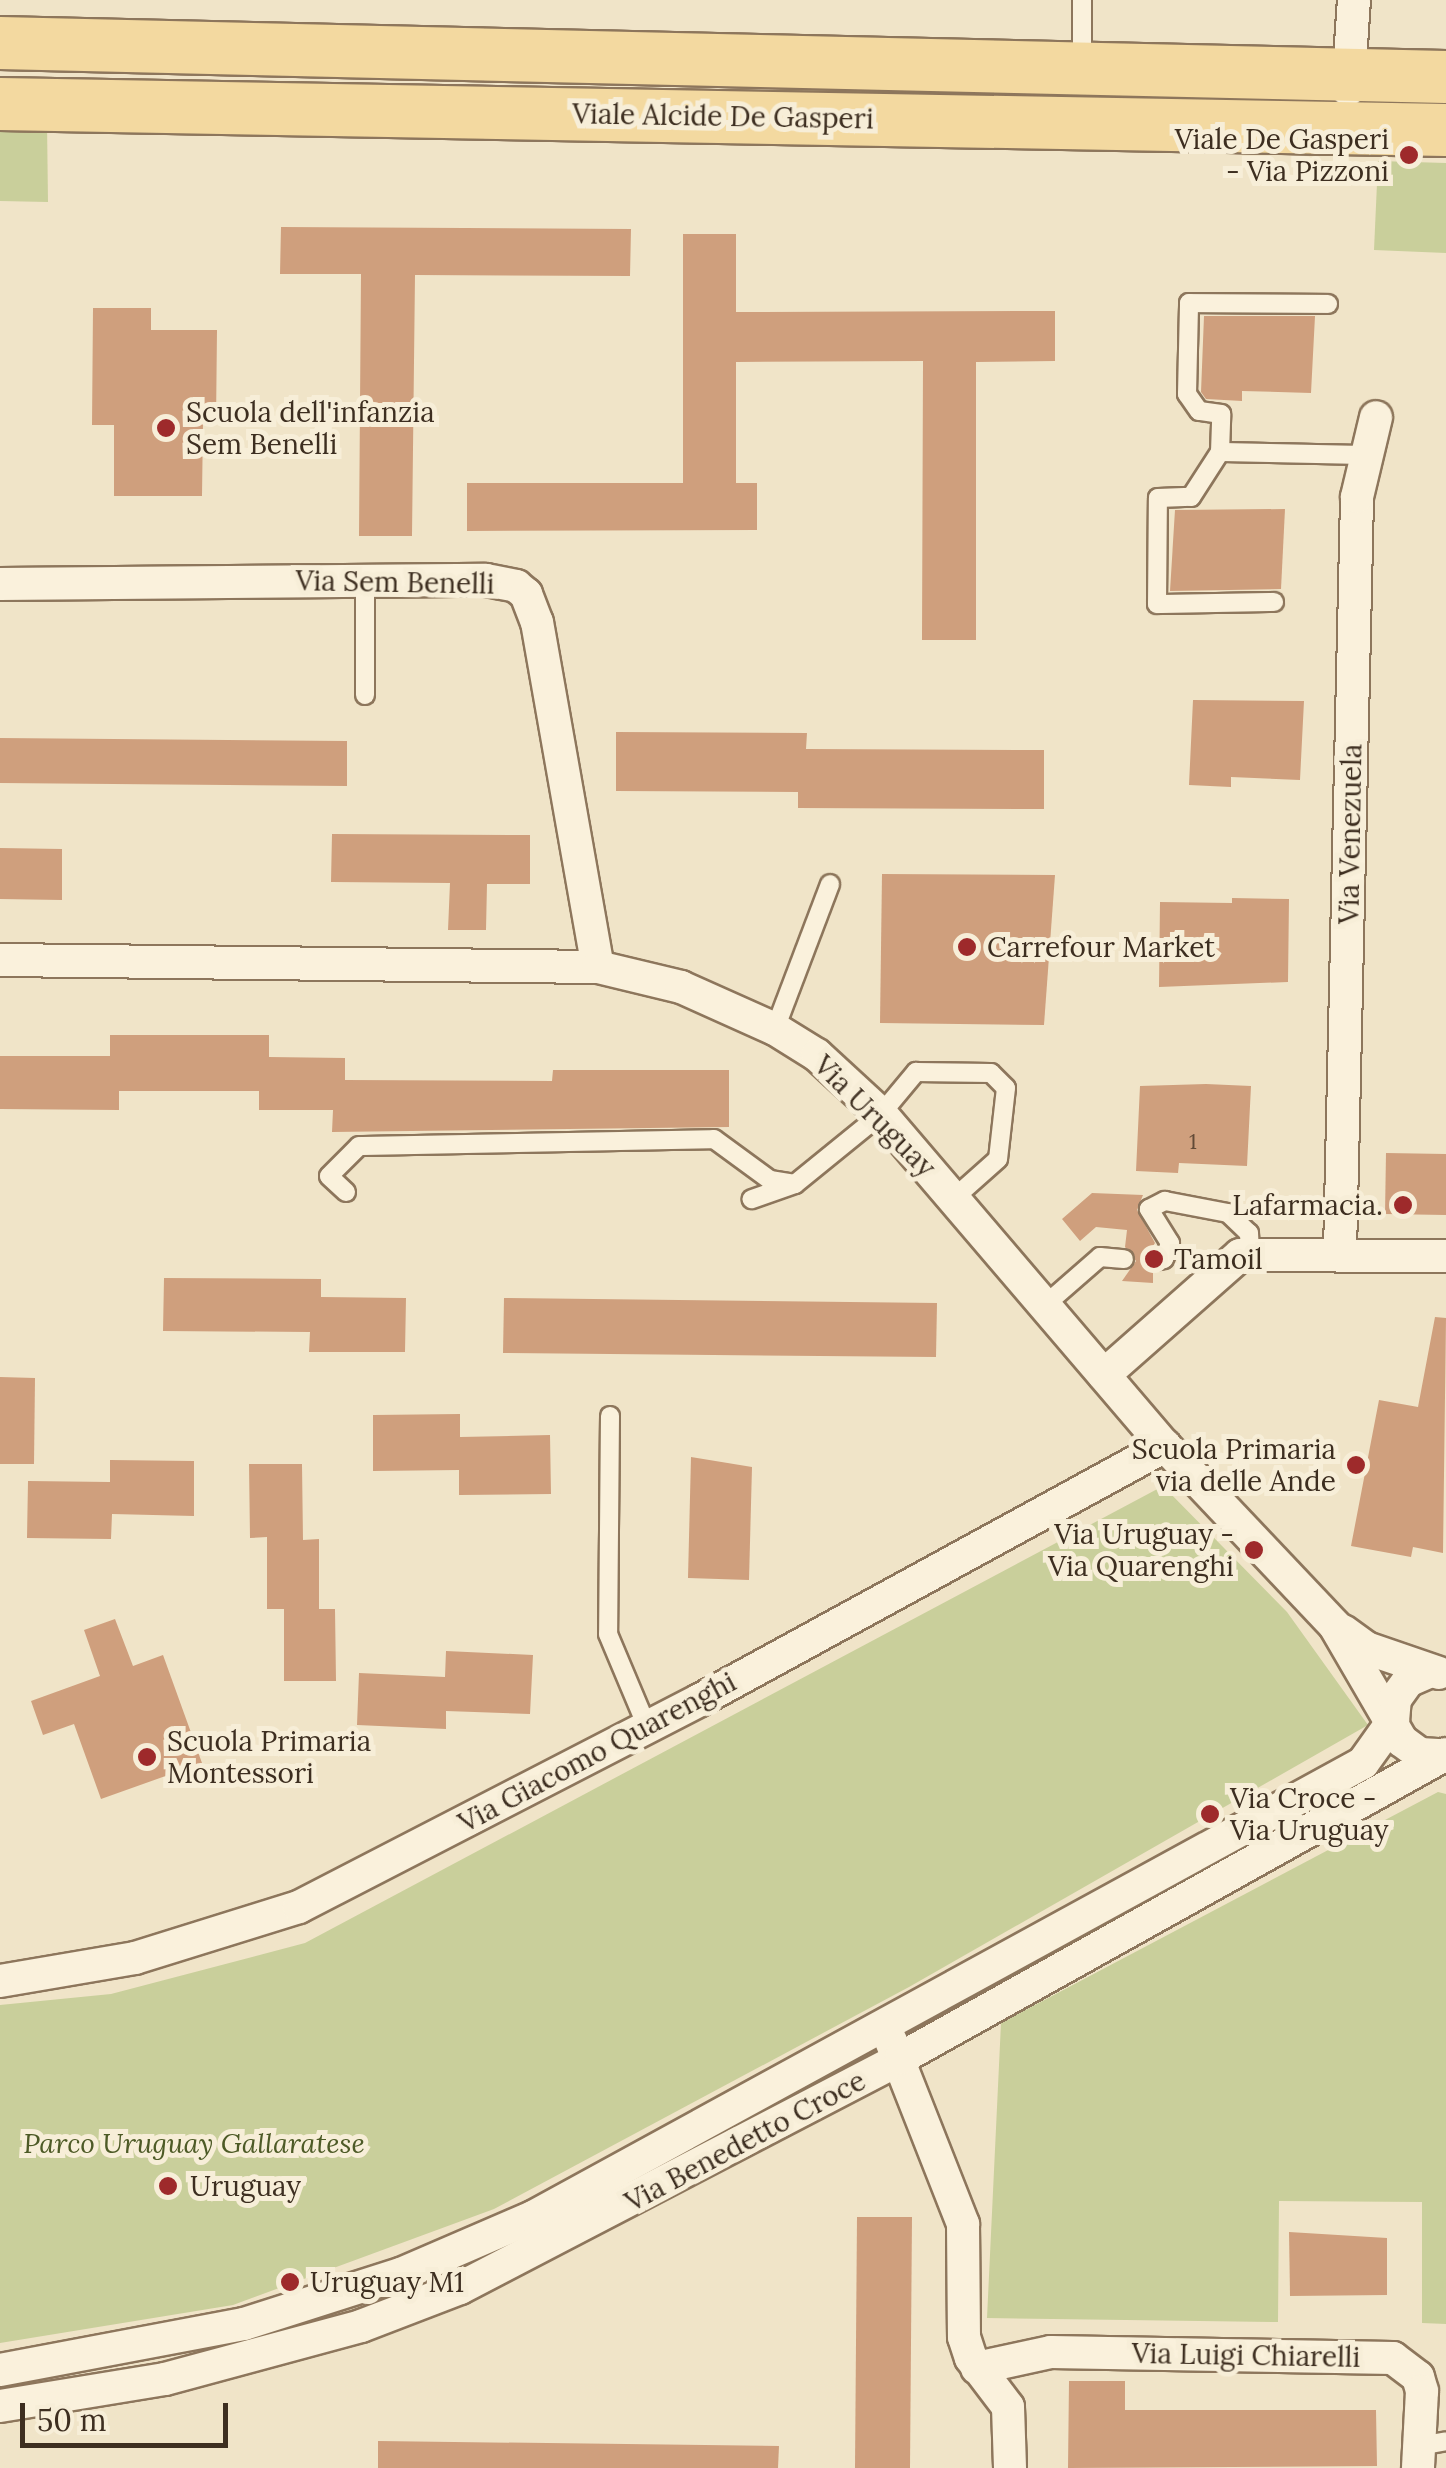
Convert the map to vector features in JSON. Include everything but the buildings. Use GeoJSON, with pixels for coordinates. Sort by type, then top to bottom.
{"type":"FeatureCollection","features":[{"type":"Feature","properties":{"kind":"main road","name":"Viale Alcide De Gasperi"},"geometry":{"type":"LineString","coordinates":[[0,43],[1446,77]]}},
{"type":"Feature","properties":{"kind":"main road","name":"Viale Alcide De Gasperi"},"geometry":{"type":"LineString","coordinates":[[0,104],[1446,130]]}},
{"type":"Feature","properties":{"kind":"street"},"geometry":{"type":"LineString","coordinates":[[1346,126],[1354,0]]}},
{"type":"Feature","properties":{"kind":"street","name":"Via Venezuela"},"geometry":{"type":"LineString","coordinates":[[1340,1253],[1357,498],[1376,417]]}},
{"type":"Feature","properties":{"kind":"street","name":"Via Sem Benelli"},"geometry":{"type":"LineString","coordinates":[[0,584],[486,580],[526,594],[574,804],[598,966]]}},
{"type":"Feature","properties":{"kind":"street","name":"Via Uruguay"},"geometry":{"type":"LineString","coordinates":[[0,960],[598,966],[681,987],[776,1029],[816,1055],[881,1114],[1165,1446],[1335,1626],[1402,1741],[1420,1754],[1444,1754]]}},
{"type":"Feature","properties":{"kind":"street"},"geometry":{"type":"LineString","coordinates":[[1104,1375],[1227,1262],[1250,1253],[1446,1256]]}},
{"type":"Feature","properties":{"kind":"street","name":"Via Giacomo Quarenghi"},"geometry":{"type":"LineString","coordinates":[[0,1982],[135,1958],[299,1907],[647,1727],[1165,1446]]}},
{"type":"Feature","properties":{"kind":"street"},"geometry":{"type":"LineString","coordinates":[[1335,1626],[1366,1648],[1437,1673]]}},
{"type":"Feature","properties":{"kind":"street","name":"Via Benedetto Croce"},"geometry":{"type":"LineString","coordinates":[[0,2370],[244,2324],[401,2274],[533,2216],[1363,1763],[1393,1722],[1401,1690],[1437,1673]]}},
{"type":"Feature","properties":{"kind":"street","name":"Via Benedetto Croce"},"geometry":{"type":"LineString","coordinates":[[0,2406],[165,2380],[361,2326],[444,2294],[901,2058],[1444,1754]]}},
{"type":"Feature","properties":{"kind":"street"},"geometry":{"type":"LineString","coordinates":[[883,2026],[901,2058],[963,2224],[964,2337],[978,2368],[1010,2412],[1010,2468]]}},
{"type":"Feature","properties":{"kind":"street","name":"Via Luigi Chiarelli"},"geometry":{"type":"LineString","coordinates":[[978,2368],[1052,2352],[1393,2358],[1418,2377],[1428,2452]]}},
{"type":"Feature","properties":{"kind":"lane"},"geometry":{"type":"LineString","coordinates":[[1082,0],[1082,68]]}},
{"type":"Feature","properties":{"kind":"lane"},"geometry":{"type":"LineString","coordinates":[[1274,602],[1157,604],[1158,498],[1191,496],[1220,452],[1221,414],[1199,410],[1187,394],[1190,304],[1328,304]]}},
{"type":"Feature","properties":{"kind":"lane"},"geometry":{"type":"LineString","coordinates":[[1220,452],[1366,455]]}},
{"type":"Feature","properties":{"kind":"lane"},"geometry":{"type":"LineString","coordinates":[[364,695],[366,580]]}},
{"type":"Feature","properties":{"kind":"lane"},"geometry":{"type":"LineString","coordinates":[[776,1029],[830,884]]}},
{"type":"Feature","properties":{"kind":"lane"},"geometry":{"type":"LineString","coordinates":[[752,1199],[795,1184],[881,1114],[916,1072],[991,1073],[1006,1088],[998,1159],[954,1198]]}},
{"type":"Feature","properties":{"kind":"lane"},"geometry":{"type":"LineString","coordinates":[[346,1192],[329,1176],[358,1146],[714,1139],[770,1180],[795,1184]]}},
{"type":"Feature","properties":{"kind":"lane"},"geometry":{"type":"LineString","coordinates":[[1154,1261],[1167,1256],[1170,1243],[1149,1210],[1165,1201],[1228,1213],[1248,1233],[1250,1253]]}},
{"type":"Feature","properties":{"kind":"lane"},"geometry":{"type":"LineString","coordinates":[[1045,1305],[1100,1257],[1124,1259]]}},
{"type":"Feature","properties":{"kind":"lane"},"geometry":{"type":"LineString","coordinates":[[610,1416],[608,1634],[647,1727]]}},
{"type":"Feature","properties":{"kind":"green space"},"geometry":{"type":"Polygon","coordinates":[[[0,122],[47,122],[48,202],[0,201],[0,122]]]}},
{"type":"Feature","properties":{"kind":"green space"},"geometry":{"type":"Polygon","coordinates":[[[1378,161],[1446,163],[1446,253],[1374,250],[1378,161]]]}},
{"type":"Feature","properties":{"kind":"green space","name":"Parco Uruguay Gallaratese"},"geometry":{"type":"Polygon","coordinates":[[[1163,1486],[1287,1612],[1368,1725],[909,1987],[494,2209],[233,2305],[0,2343],[0,2005],[111,1994],[305,1943],[1163,1486]]]}},
{"type":"Feature","properties":{"kind":"green space"},"geometry":{"type":"Polygon","coordinates":[[[1438,1792],[1446,1794],[1446,2324],[1422,2323],[1422,2202],[1279,2201],[1278,2322],[987,2318],[1001,2023],[1438,1792]]]}},
{"type":"Feature","properties":{"kind":"place","name":"Viale De Gasperi - Via Pizzoni"},"geometry":{"type":"Point","coordinates":[1409,155]}},
{"type":"Feature","properties":{"kind":"place","name":"Scuola dell'infanzia Sem Benelli"},"geometry":{"type":"Point","coordinates":[166,428]}},
{"type":"Feature","properties":{"kind":"place","name":"Carrefour Market"},"geometry":{"type":"Point","coordinates":[967,947]}},
{"type":"Feature","properties":{"kind":"place","name":"Lafarmacia."},"geometry":{"type":"Point","coordinates":[1403,1205]}},
{"type":"Feature","properties":{"kind":"place","name":"Tamoil"},"geometry":{"type":"Point","coordinates":[1154,1259]}},
{"type":"Feature","properties":{"kind":"place","name":"Scuola Primaria via delle Ande"},"geometry":{"type":"Point","coordinates":[1356,1465]}},
{"type":"Feature","properties":{"kind":"place","name":"Via Uruguay - Via Quarenghi"},"geometry":{"type":"Point","coordinates":[1254,1550]}},
{"type":"Feature","properties":{"kind":"place","name":"Scuola Primaria Montessori"},"geometry":{"type":"Point","coordinates":[147,1757]}},
{"type":"Feature","properties":{"kind":"place","name":"Via Croce - Via Uruguay"},"geometry":{"type":"Point","coordinates":[1210,1814]}},
{"type":"Feature","properties":{"kind":"place","name":"Uruguay"},"geometry":{"type":"Point","coordinates":[168,2186]}},
{"type":"Feature","properties":{"kind":"place","name":"Uruguay M1"},"geometry":{"type":"Point","coordinates":[290,2282]}}]}
